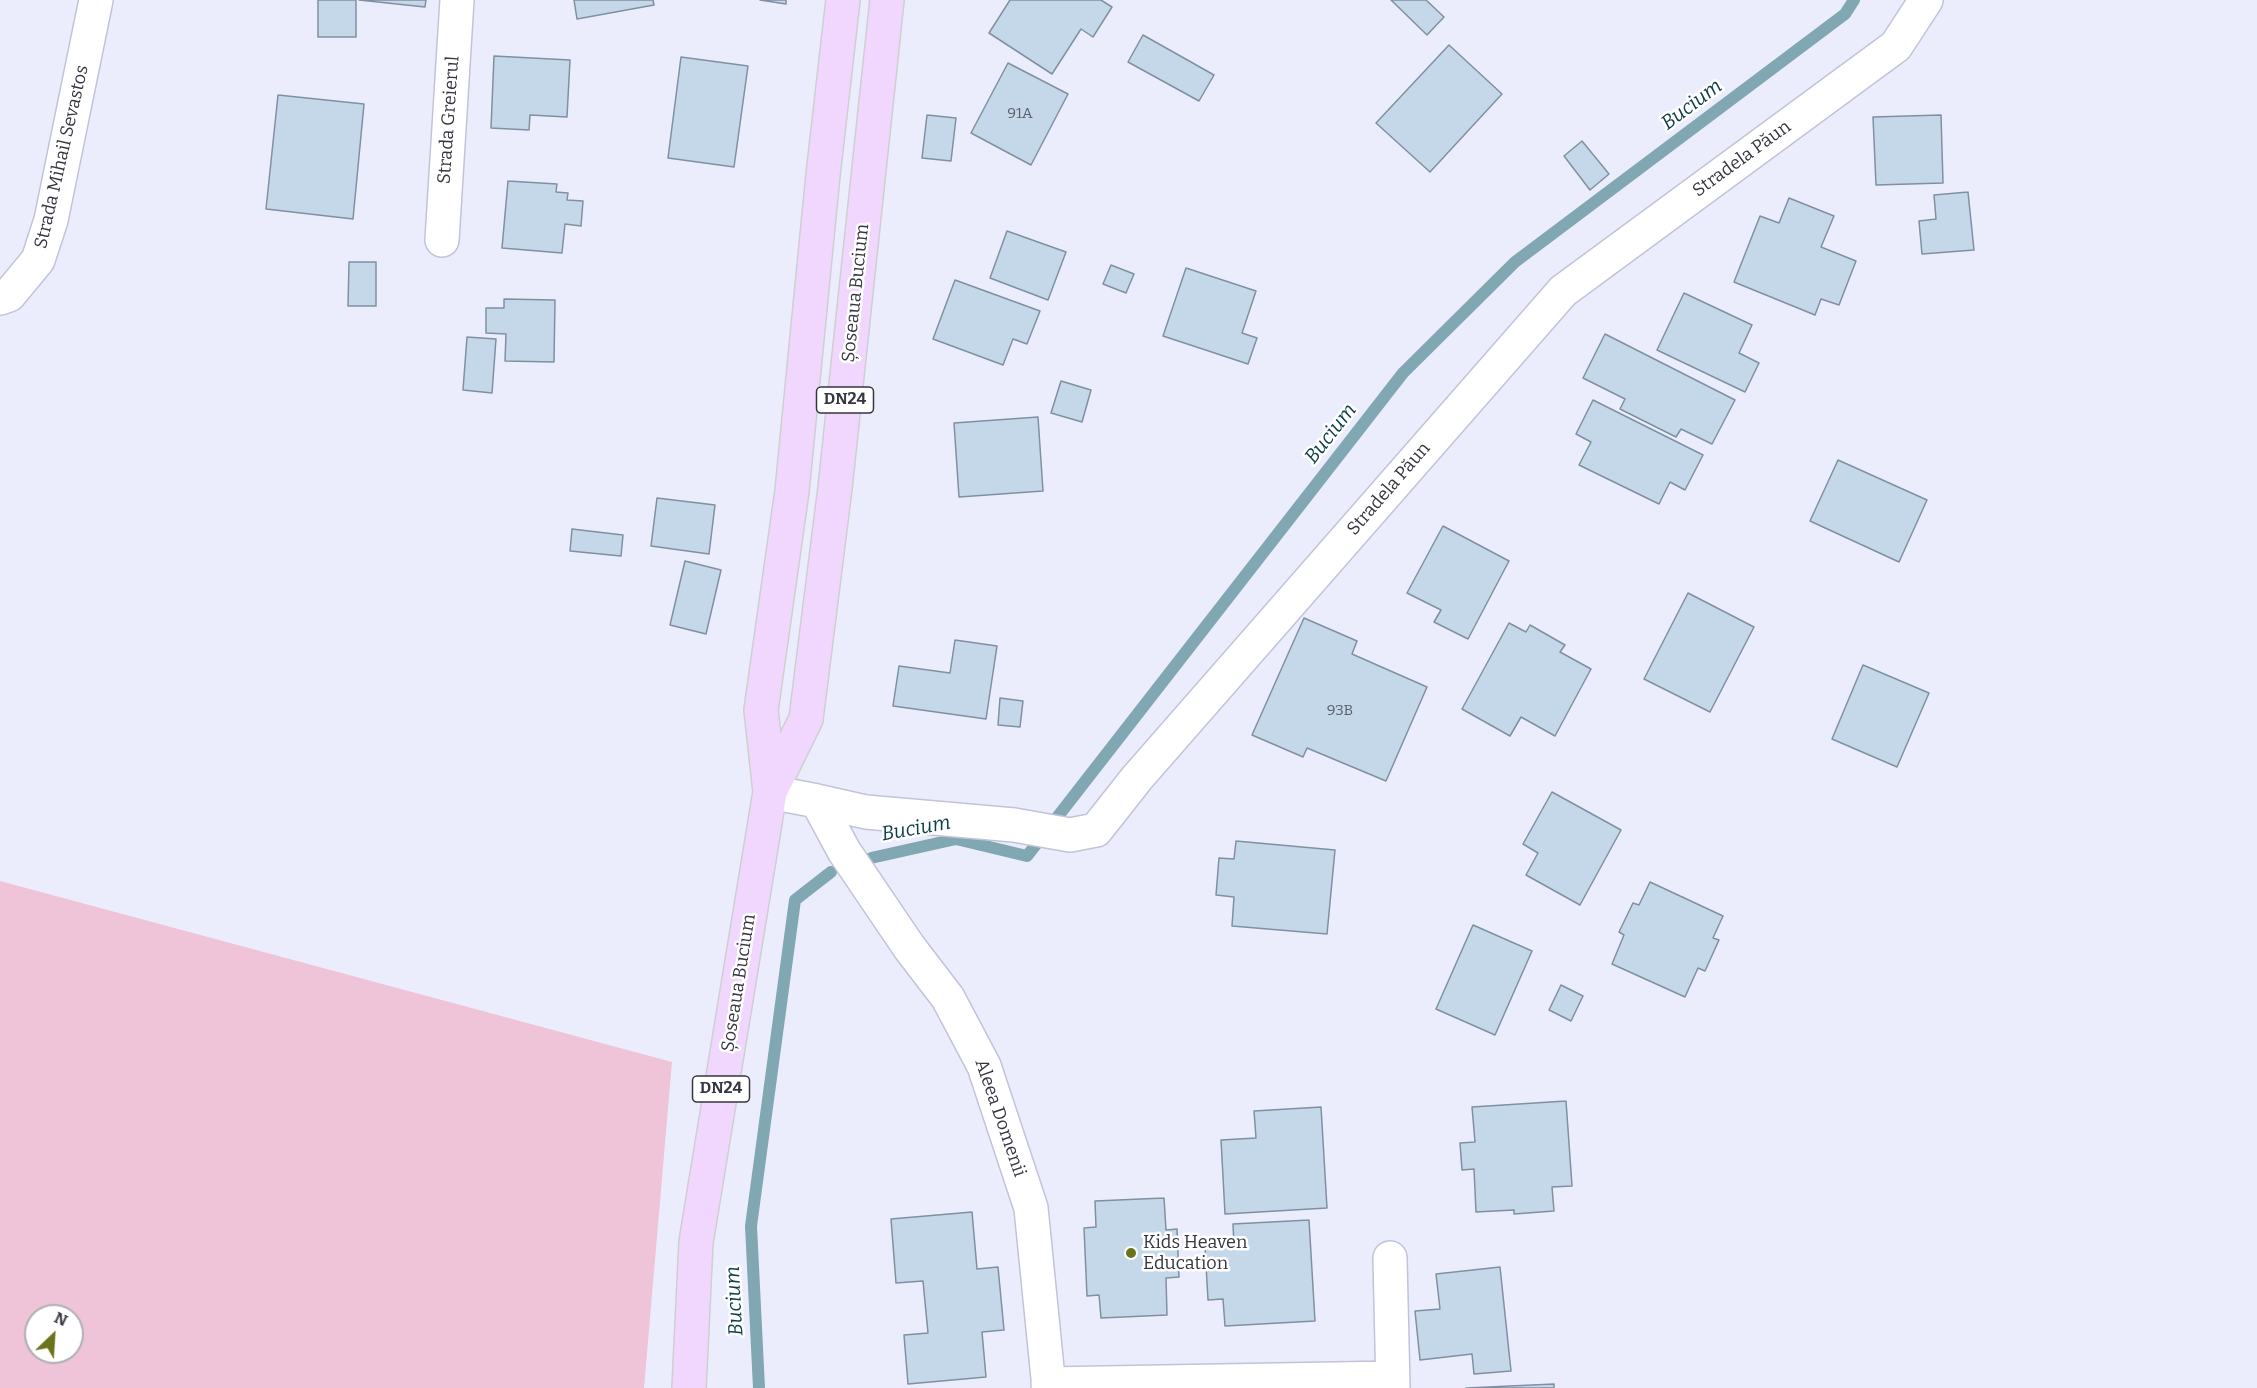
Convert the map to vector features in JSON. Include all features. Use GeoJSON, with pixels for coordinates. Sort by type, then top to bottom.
{"type":"FeatureCollection","features":[{"type":"Feature","properties":{"kind":"main road","name":"Șoseaua Bucium"},"geometry":{"type":"LineString","coordinates":[[689,1388],[696,1242],[770,792],[761,710],[792,491],[823,175],[843,0]]}},
{"type":"Feature","properties":{"kind":"main road","name":"Șoseaua Bucium"},"geometry":{"type":"LineString","coordinates":[[770,792],[806,719],[835,488],[887,0]]}},
{"type":"Feature","properties":{"kind":"street","name":"Strada Mihail Sevastos"},"geometry":{"type":"LineString","coordinates":[[0,298],[9,295],[38,260],[51,220],[96,0]]}},
{"type":"Feature","properties":{"kind":"street","name":"Strada Greierul"},"geometry":{"type":"LineString","coordinates":[[442,240],[457,0]]}},
{"type":"Feature","properties":{"kind":"street","name":"Stradela Păun"},"geometry":{"type":"LineString","coordinates":[[817,801],[866,812],[1014,825],[1070,835],[1096,830],[1137,778],[1563,291],[1896,46],[1926,0]]}},
{"type":"Feature","properties":{"kind":"street"},"geometry":{"type":"LineString","coordinates":[[770,792],[817,801]]}},
{"type":"Feature","properties":{"kind":"street","name":"Aleea Domenii"},"geometry":{"type":"LineString","coordinates":[[817,801],[850,861],[909,947],[948,998],[984,1066],[1031,1208],[1048,1386],[1393,1383],[1390,1258]]}},
{"type":"Feature","properties":{"kind":"shaded area"},"geometry":{"type":"Polygon","coordinates":[[[0,881],[672,1062],[644,1388],[0,1388],[0,881]]]}},
{"type":"Feature","properties":{"kind":"building"},"geometry":{"type":"Polygon","coordinates":[[[318,0],[356,0],[356,37],[318,37],[318,0]]]}},
{"type":"Feature","properties":{"kind":"building"},"geometry":{"type":"Polygon","coordinates":[[[359,0],[426,0],[425,7],[359,0]]]}},
{"type":"Feature","properties":{"kind":"building"},"geometry":{"type":"Polygon","coordinates":[[[574,0],[653,0],[654,5],[577,19],[574,0]]]}},
{"type":"Feature","properties":{"kind":"building"},"geometry":{"type":"Polygon","coordinates":[[[760,0],[786,0],[786,4],[760,0]]]}},
{"type":"Feature","properties":{"kind":"building"},"geometry":{"type":"Polygon","coordinates":[[[1010,0],[1101,0],[1112,7],[1093,37],[1081,29],[1052,74],[989,33],[1010,0]]]}},
{"type":"Feature","properties":{"kind":"building"},"geometry":{"type":"Polygon","coordinates":[[[1391,0],[1426,0],[1444,17],[1427,35],[1391,0]]]}},
{"type":"Feature","properties":{"kind":"building"},"geometry":{"type":"Polygon","coordinates":[[[1143,35],[1214,75],[1199,101],[1128,62],[1143,35]]]}},
{"type":"Feature","properties":{"kind":"building"},"geometry":{"type":"Polygon","coordinates":[[[1449,45],[1502,94],[1430,172],[1376,123],[1449,45]]]}},
{"type":"Feature","properties":{"kind":"building"},"geometry":{"type":"Polygon","coordinates":[[[494,56],[570,60],[567,117],[530,115],[529,130],[491,128],[494,56]]]}},
{"type":"Feature","properties":{"kind":"building"},"geometry":{"type":"Polygon","coordinates":[[[681,57],[748,66],[734,167],[668,158],[681,57]]]}},
{"type":"Feature","properties":{"kind":"building"},"geometry":{"type":"Polygon","coordinates":[[[1008,63],[1068,94],[1031,165],[971,133],[1008,63]]]}},
{"type":"Feature","properties":{"kind":"building"},"geometry":{"type":"Polygon","coordinates":[[[278,95],[364,104],[353,219],[266,209],[278,95]]]}},
{"type":"Feature","properties":{"kind":"building"},"geometry":{"type":"Polygon","coordinates":[[[927,115],[956,118],[951,161],[922,158],[927,115]]]}},
{"type":"Feature","properties":{"kind":"building"},"geometry":{"type":"Polygon","coordinates":[[[1941,115],[1943,183],[1876,185],[1873,117],[1941,115]]]}},
{"type":"Feature","properties":{"kind":"building"},"geometry":{"type":"Polygon","coordinates":[[[1582,141],[1609,174],[1590,190],[1564,156],[1582,141]]]}},
{"type":"Feature","properties":{"kind":"building"},"geometry":{"type":"Polygon","coordinates":[[[508,181],[557,184],[556,192],[568,193],[567,200],[583,201],[581,226],[565,224],[562,253],[502,248],[508,181]]]}},
{"type":"Feature","properties":{"kind":"building"},"geometry":{"type":"Polygon","coordinates":[[[1968,192],[1974,250],[1922,254],[1919,221],[1936,219],[1934,195],[1968,192]]]}},
{"type":"Feature","properties":{"kind":"building"},"geometry":{"type":"Polygon","coordinates":[[[1789,198],[1834,216],[1821,247],[1856,261],[1839,305],[1821,299],[1815,315],[1734,282],[1760,216],[1779,223],[1789,198]]]}},
{"type":"Feature","properties":{"kind":"building"},"geometry":{"type":"Polygon","coordinates":[[[1007,231],[1066,252],[1048,300],[990,278],[1007,231]]]}},
{"type":"Feature","properties":{"kind":"building"},"geometry":{"type":"Polygon","coordinates":[[[349,262],[376,262],[376,306],[348,306],[349,262]]]}},
{"type":"Feature","properties":{"kind":"building"},"geometry":{"type":"Polygon","coordinates":[[[1111,265],[1134,274],[1126,293],[1103,284],[1111,265]]]}},
{"type":"Feature","properties":{"kind":"building"},"geometry":{"type":"Polygon","coordinates":[[[1186,268],[1256,291],[1242,333],[1257,338],[1248,364],[1163,336],[1186,268]]]}},
{"type":"Feature","properties":{"kind":"building"},"geometry":{"type":"Polygon","coordinates":[[[955,280],[1040,311],[1027,344],[1013,339],[1003,365],[933,339],[955,280]]]}},
{"type":"Feature","properties":{"kind":"building"},"geometry":{"type":"Polygon","coordinates":[[[1684,293],[1752,325],[1739,353],[1759,363],[1745,392],[1657,350],[1684,293]]]}},
{"type":"Feature","properties":{"kind":"building"},"geometry":{"type":"Polygon","coordinates":[[[504,299],[555,300],[554,362],[505,361],[506,334],[486,333],[486,308],[504,308],[504,299]]]}},
{"type":"Feature","properties":{"kind":"building"},"geometry":{"type":"Polygon","coordinates":[[[1605,334],[1735,400],[1712,444],[1681,429],[1676,437],[1620,409],[1625,399],[1583,378],[1605,334]]]}},
{"type":"Feature","properties":{"kind":"building"},"geometry":{"type":"Polygon","coordinates":[[[467,337],[496,339],[492,393],[463,390],[467,337]]]}},
{"type":"Feature","properties":{"kind":"building"},"geometry":{"type":"Polygon","coordinates":[[[1061,381],[1091,390],[1082,422],[1051,413],[1061,381]]]}},
{"type":"Feature","properties":{"kind":"building"},"geometry":{"type":"Polygon","coordinates":[[[1593,400],[1703,455],[1685,490],[1670,482],[1659,504],[1579,465],[1591,442],[1576,434],[1593,400]]]}},
{"type":"Feature","properties":{"kind":"building"},"geometry":{"type":"Polygon","coordinates":[[[1038,417],[1043,491],[959,497],[954,423],[1038,417]]]}},
{"type":"Feature","properties":{"kind":"building"},"geometry":{"type":"Polygon","coordinates":[[[1838,460],[1927,500],[1899,562],[1810,521],[1838,460]]]}},
{"type":"Feature","properties":{"kind":"building"},"geometry":{"type":"Polygon","coordinates":[[[657,498],[715,505],[709,554],[651,546],[657,498]]]}},
{"type":"Feature","properties":{"kind":"building"},"geometry":{"type":"Polygon","coordinates":[[[1443,526],[1509,561],[1468,639],[1434,622],[1441,610],[1407,593],[1443,526]]]}},
{"type":"Feature","properties":{"kind":"building"},"geometry":{"type":"Polygon","coordinates":[[[572,529],[623,535],[621,556],[570,551],[572,529]]]}},
{"type":"Feature","properties":{"kind":"building"},"geometry":{"type":"Polygon","coordinates":[[[685,561],[721,570],[706,634],[670,625],[685,561]]]}},
{"type":"Feature","properties":{"kind":"building"},"geometry":{"type":"Polygon","coordinates":[[[1688,593],[1754,627],[1710,712],[1644,679],[1688,593]]]}},
{"type":"Feature","properties":{"kind":"building"},"geometry":{"type":"Polygon","coordinates":[[[1304,618],[1357,641],[1352,654],[1427,687],[1386,781],[1307,748],[1303,757],[1252,735],[1304,618]]]}},
{"type":"Feature","properties":{"kind":"building"},"geometry":{"type":"Polygon","coordinates":[[[1509,623],[1526,632],[1530,625],[1565,645],[1560,652],[1591,669],[1555,736],[1521,717],[1510,736],[1462,709],[1509,623]]]}},
{"type":"Feature","properties":{"kind":"building"},"geometry":{"type":"Polygon","coordinates":[[[955,640],[997,646],[986,719],[893,706],[899,666],[950,673],[955,640]]]}},
{"type":"Feature","properties":{"kind":"building"},"geometry":{"type":"Polygon","coordinates":[[[1863,665],[1929,693],[1897,767],[1832,739],[1863,665]]]}},
{"type":"Feature","properties":{"kind":"building"},"geometry":{"type":"Polygon","coordinates":[[[1000,698],[1023,701],[1020,727],[998,725],[1000,698]]]}},
{"type":"Feature","properties":{"kind":"building"},"geometry":{"type":"Polygon","coordinates":[[[1552,792],[1621,830],[1580,905],[1526,875],[1538,853],[1523,844],[1552,792]]]}},
{"type":"Feature","properties":{"kind":"building"},"geometry":{"type":"Polygon","coordinates":[[[1236,841],[1335,850],[1327,934],[1232,926],[1234,897],[1216,895],[1219,858],[1234,859],[1236,841]]]}},
{"type":"Feature","properties":{"kind":"building"},"geometry":{"type":"Polygon","coordinates":[[[1650,882],[1723,916],[1713,938],[1719,940],[1705,971],[1698,968],[1685,997],[1612,964],[1624,935],[1619,932],[1633,903],[1639,905],[1650,882]]]}},
{"type":"Feature","properties":{"kind":"building"},"geometry":{"type":"Polygon","coordinates":[[[1473,925],[1532,951],[1495,1035],[1436,1009],[1473,925]]]}},
{"type":"Feature","properties":{"kind":"building"},"geometry":{"type":"Polygon","coordinates":[[[1561,985],[1583,996],[1571,1021],[1549,1010],[1561,985]]]}},
{"type":"Feature","properties":{"kind":"building"},"geometry":{"type":"Polygon","coordinates":[[[1566,1101],[1572,1186],[1552,1187],[1554,1211],[1514,1214],[1514,1210],[1476,1212],[1474,1169],[1462,1170],[1460,1143],[1475,1142],[1472,1107],[1566,1101]]]}},
{"type":"Feature","properties":{"kind":"building"},"geometry":{"type":"Polygon","coordinates":[[[1321,1107],[1327,1208],[1225,1214],[1221,1140],[1256,1138],[1254,1111],[1321,1107]]]}},
{"type":"Feature","properties":{"kind":"building","name":"Kids Heaven Education"},"geometry":{"type":"Polygon","coordinates":[[[1164,1198],[1166,1230],[1177,1229],[1179,1277],[1166,1278],[1167,1315],[1101,1318],[1099,1295],[1087,1296],[1084,1228],[1096,1227],[1095,1201],[1164,1198]]]}},
{"type":"Feature","properties":{"kind":"building"},"geometry":{"type":"Polygon","coordinates":[[[972,1212],[977,1269],[998,1267],[1004,1330],[982,1332],[986,1377],[908,1384],[904,1335],[928,1333],[923,1281],[896,1283],[891,1219],[972,1212]]]}},
{"type":"Feature","properties":{"kind":"building"},"geometry":{"type":"Polygon","coordinates":[[[1309,1220],[1315,1321],[1225,1326],[1223,1299],[1208,1300],[1205,1247],[1234,1245],[1233,1224],[1309,1220]]]}},
{"type":"Feature","properties":{"kind":"building"},"geometry":{"type":"Polygon","coordinates":[[[1500,1267],[1511,1371],[1474,1374],[1472,1354],[1420,1360],[1415,1311],[1440,1309],[1436,1274],[1500,1267]]]}},
{"type":"Feature","properties":{"kind":"building"},"geometry":{"type":"Polygon","coordinates":[[[1554,1384],[1554,1388],[1466,1388],[1554,1384]]]}},
{"type":"Feature","properties":{"kind":"waterway","name":"Bucium"},"geometry":{"type":"LineString","coordinates":[[871,858],[956,839],[1027,856],[1403,373],[1515,262],[1845,14],[1854,0]]}},
{"type":"Feature","properties":{"kind":"waterway","name":"Bucium"},"geometry":{"type":"LineString","coordinates":[[759,1388],[751,1226],[795,900],[831,872]]}},
{"type":"Feature","properties":{"kind":"place","name":"Kids Heaven Education"},"geometry":{"type":"Point","coordinates":[1131,1253]}}]}
